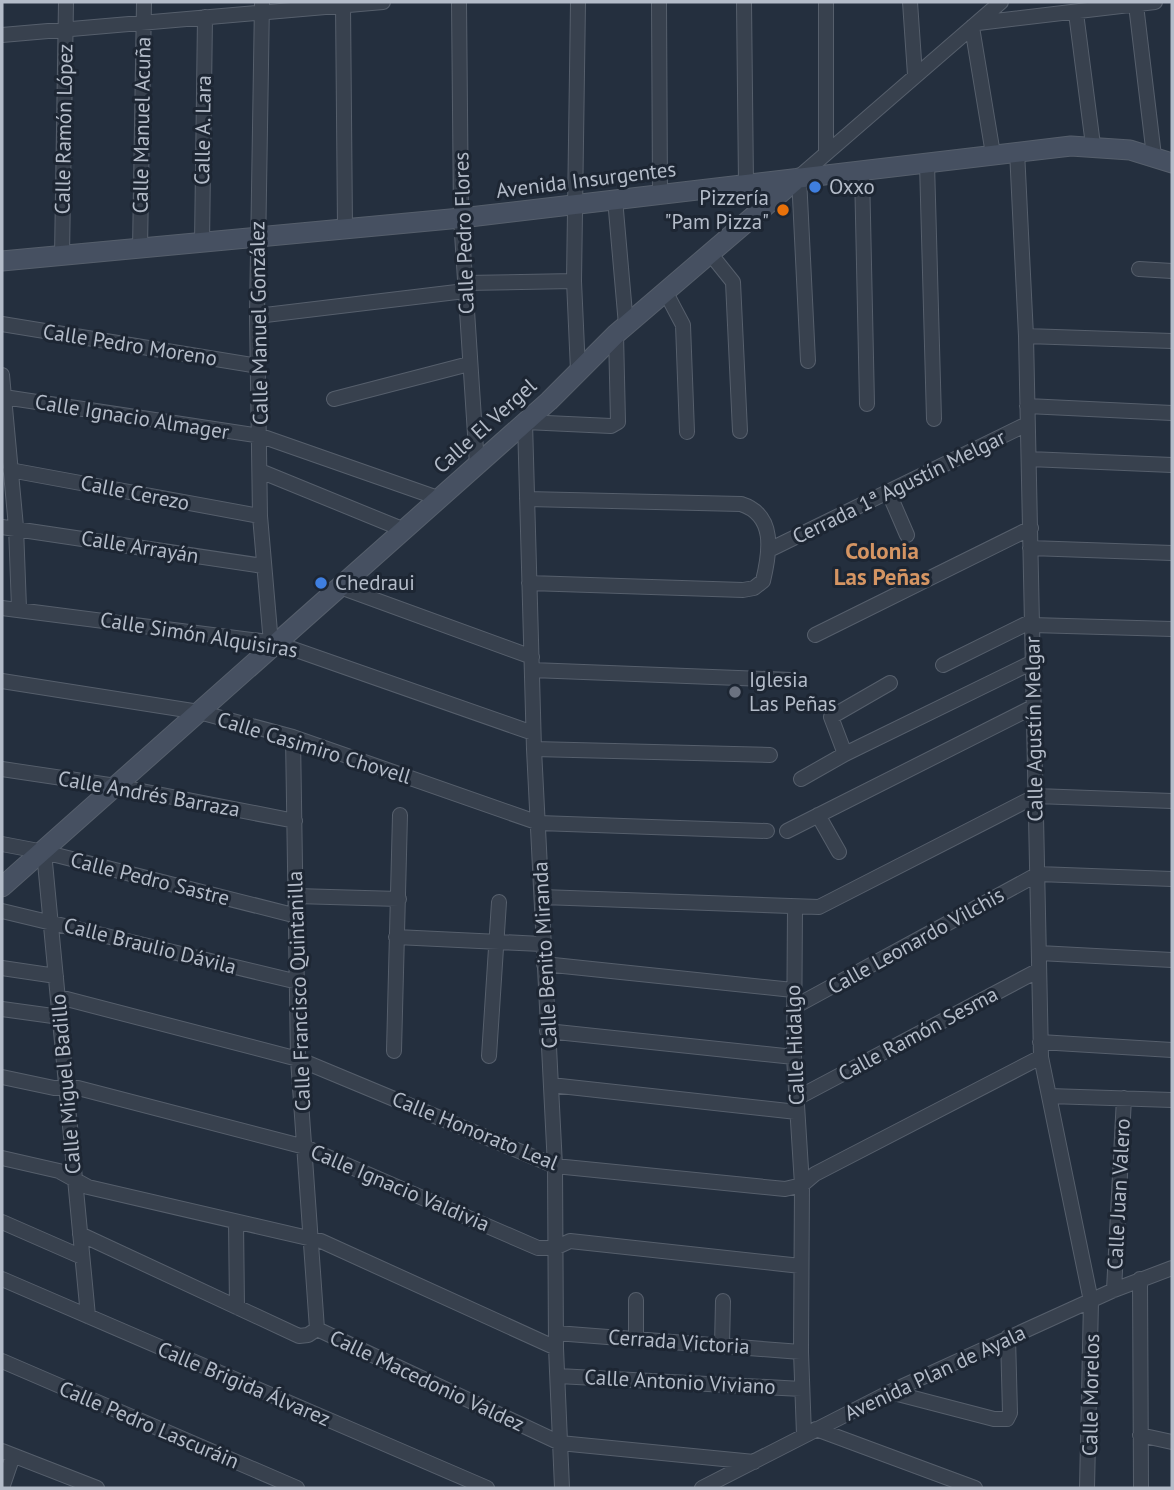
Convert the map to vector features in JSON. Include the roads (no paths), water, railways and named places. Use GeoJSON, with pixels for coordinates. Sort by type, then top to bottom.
{"type":"FeatureCollection","features":[{"type":"Feature","properties":{"kind":"street","name":"Calle Ramón López"},"geometry":{"type":"LineString","coordinates":[[62,256],[66,2]]}},
{"type":"Feature","properties":{"kind":"street","name":"Calle Manuel Acuña"},"geometry":{"type":"LineString","coordinates":[[141,249],[144,2]]}},
{"type":"Feature","properties":{"kind":"street"},"geometry":{"type":"LineString","coordinates":[[2,36],[205,17],[262,8],[383,2]]}},
{"type":"Feature","properties":{"kind":"street","name":"Calle Pedro Flores"},"geometry":{"type":"LineString","coordinates":[[459,2],[461,218],[477,465]]}},
{"type":"Feature","properties":{"kind":"street"},"geometry":{"type":"LineString","coordinates":[[578,2],[574,281],[578,371]]}},
{"type":"Feature","properties":{"kind":"street"},"geometry":{"type":"LineString","coordinates":[[659,2],[660,194]]}},
{"type":"Feature","properties":{"kind":"street"},"geometry":{"type":"LineString","coordinates":[[744,2],[746,184]]}},
{"type":"Feature","properties":{"kind":"street"},"geometry":{"type":"LineString","coordinates":[[826,2],[826,152]]}},
{"type":"Feature","properties":{"kind":"street"},"geometry":{"type":"LineString","coordinates":[[911,2],[915,75]]}},
{"type":"Feature","properties":{"kind":"street","name":"Calle El Vergel"},"geometry":{"type":"LineString","coordinates":[[2,887],[525,422],[621,330],[709,252],[1001,2]]}},
{"type":"Feature","properties":{"kind":"street"},"geometry":{"type":"LineString","coordinates":[[993,154],[975,25],[1155,2]]}},
{"type":"Feature","properties":{"kind":"street"},"geometry":{"type":"LineString","coordinates":[[343,4],[345,228]]}},
{"type":"Feature","properties":{"kind":"street"},"geometry":{"type":"LineString","coordinates":[[1136,5],[1163,159]]}},
{"type":"Feature","properties":{"kind":"street","name":"Calle Manuel González"},"geometry":{"type":"LineString","coordinates":[[262,8],[257,237],[260,516],[270,632],[276,643]]}},
{"type":"Feature","properties":{"kind":"street"},"geometry":{"type":"LineString","coordinates":[[1076,13],[1093,145]]}},
{"type":"Feature","properties":{"kind":"street","name":"Calle A. Lara"},"geometry":{"type":"LineString","coordinates":[[202,243],[205,17]]}},
{"type":"Feature","properties":{"kind":"street","name":"Avenida Insurgentes"},"geometry":{"type":"LineString","coordinates":[[2,261],[461,218],[1017,151],[1093,145],[1163,159]]}},
{"type":"Feature","properties":{"kind":"street","name":"Calle Agustín Melgar"},"geometry":{"type":"LineString","coordinates":[[1017,151],[1026,336],[1031,528],[1040,1042],[1091,1301]]}},
{"type":"Feature","properties":{"kind":"street"},"geometry":{"type":"LineString","coordinates":[[927,163],[934,419]]}},
{"type":"Feature","properties":{"kind":"street"},"geometry":{"type":"LineString","coordinates":[[862,171],[867,404]]}},
{"type":"Feature","properties":{"kind":"street"},"geometry":{"type":"LineString","coordinates":[[799,177],[808,361]]}},
{"type":"Feature","properties":{"kind":"street"},"geometry":{"type":"LineString","coordinates":[[525,422],[611,426],[618,422],[621,330],[615,199]]}},
{"type":"Feature","properties":{"kind":"street"},"geometry":{"type":"LineString","coordinates":[[709,252],[733,282],[740,431]]}},
{"type":"Feature","properties":{"kind":"street"},"geometry":{"type":"LineString","coordinates":[[1139,269],[1172,271]]}},
{"type":"Feature","properties":{"kind":"street"},"geometry":{"type":"LineString","coordinates":[[257,316],[465,287],[574,281]]}},
{"type":"Feature","properties":{"kind":"street"},"geometry":{"type":"LineString","coordinates":[[665,292],[683,325],[687,432]]}},
{"type":"Feature","properties":{"kind":"street","name":"Calle Pedro Moreno"},"geometry":{"type":"LineString","coordinates":[[2,324],[258,366]]}},
{"type":"Feature","properties":{"kind":"street"},"geometry":{"type":"LineString","coordinates":[[1026,336],[1172,341]]}},
{"type":"Feature","properties":{"kind":"street"},"geometry":{"type":"LineString","coordinates":[[334,399],[469,364]]}},
{"type":"Feature","properties":{"kind":"street"},"geometry":{"type":"LineString","coordinates":[[2,375],[4,425],[10,470],[9,527],[19,608]]}},
{"type":"Feature","properties":{"kind":"street","name":"Calle Ignacio Almager"},"geometry":{"type":"LineString","coordinates":[[4,397],[261,436],[438,498]]}},
{"type":"Feature","properties":{"kind":"street"},"geometry":{"type":"LineString","coordinates":[[1027,407],[1172,413]]}},
{"type":"Feature","properties":{"kind":"street","name":"Calle Benito Miranda"},"geometry":{"type":"LineString","coordinates":[[525,422],[533,733],[555,1166],[556,1341],[562,1488]]}},
{"type":"Feature","properties":{"kind":"street","name":"Cerrada 1ª Agustín Melgar"},"geometry":{"type":"LineString","coordinates":[[771,550],[1027,424]]}},
{"type":"Feature","properties":{"kind":"street"},"geometry":{"type":"LineString","coordinates":[[1029,459],[1172,465]]}},
{"type":"Feature","properties":{"kind":"street","name":"Calle Cerezo"},"geometry":{"type":"LineString","coordinates":[[10,470],[260,516]]}},
{"type":"Feature","properties":{"kind":"street"},"geometry":{"type":"LineString","coordinates":[[260,471],[402,529]]}},
{"type":"Feature","properties":{"kind":"street"},"geometry":{"type":"LineString","coordinates":[[888,491],[907,535]]}},
{"type":"Feature","properties":{"kind":"street"},"geometry":{"type":"LineString","coordinates":[[527,499],[741,503],[755,508],[764,519],[771,550],[763,581],[754,588],[743,590],[529,583]]}},
{"type":"Feature","properties":{"kind":"street","name":"Calle Arrayán"},"geometry":{"type":"LineString","coordinates":[[9,527],[263,566]]}},
{"type":"Feature","properties":{"kind":"street"},"geometry":{"type":"LineString","coordinates":[[815,635],[1031,528]]}},
{"type":"Feature","properties":{"kind":"street"},"geometry":{"type":"LineString","coordinates":[[1030,548],[1172,553]]}},
{"type":"Feature","properties":{"kind":"street"},"geometry":{"type":"LineString","coordinates":[[340,587],[532,663],[791,680]]}},
{"type":"Feature","properties":{"kind":"street","name":"Calle Simón Alquisiras"},"geometry":{"type":"LineString","coordinates":[[2,608],[19,608],[276,643],[533,733]]}},
{"type":"Feature","properties":{"kind":"street"},"geometry":{"type":"LineString","coordinates":[[943,665],[1032,623],[1172,629]]}},
{"type":"Feature","properties":{"kind":"street"},"geometry":{"type":"LineString","coordinates":[[801,779],[845,754],[1033,662]]}},
{"type":"Feature","properties":{"kind":"street","name":"Calle Casimiro Chovell"},"geometry":{"type":"LineString","coordinates":[[2,681],[199,712],[293,737],[539,823],[767,831]]}},
{"type":"Feature","properties":{"kind":"street"},"geometry":{"type":"LineString","coordinates":[[845,754],[831,717],[890,682]]}},
{"type":"Feature","properties":{"kind":"street"},"geometry":{"type":"LineString","coordinates":[[787,831],[1033,708]]}},
{"type":"Feature","properties":{"kind":"street","name":"Calle Francisco Quintanilla"},"geometry":{"type":"LineString","coordinates":[[293,737],[298,1059],[317,1329]]}},
{"type":"Feature","properties":{"kind":"street"},"geometry":{"type":"LineString","coordinates":[[534,749],[770,755]]}},
{"type":"Feature","properties":{"kind":"street","name":"Calle Andrés Barraza"},"geometry":{"type":"LineString","coordinates":[[2,769],[116,786],[295,821]]}},
{"type":"Feature","properties":{"kind":"street"},"geometry":{"type":"LineString","coordinates":[[542,897],[819,907],[1036,796],[1172,801]]}},
{"type":"Feature","properties":{"kind":"street"},"geometry":{"type":"LineString","coordinates":[[394,1051],[400,815]]}},
{"type":"Feature","properties":{"kind":"street"},"geometry":{"type":"LineString","coordinates":[[818,815],[839,852]]}},
{"type":"Feature","properties":{"kind":"street","name":"Calle Pedro Sastre"},"geometry":{"type":"LineString","coordinates":[[2,845],[44,852],[297,916]]}},
{"type":"Feature","properties":{"kind":"street","name":"Calle Miguel Badillo"},"geometry":{"type":"LineString","coordinates":[[44,852],[88,1316]]}},
{"type":"Feature","properties":{"kind":"street"},"geometry":{"type":"LineString","coordinates":[[1038,874],[1172,879]]}},
{"type":"Feature","properties":{"kind":"street","name":"Calle Leonardo Vilchis"},"geometry":{"type":"LineString","coordinates":[[794,1007],[1038,874]]}},
{"type":"Feature","properties":{"kind":"street"},"geometry":{"type":"LineString","coordinates":[[296,896],[399,899]]}},
{"type":"Feature","properties":{"kind":"street"},"geometry":{"type":"LineString","coordinates":[[489,1056],[499,902]]}},
{"type":"Feature","properties":{"kind":"street","name":"Calle Hidalgo"},"geometry":{"type":"LineString","coordinates":[[795,908],[793,990],[802,1185],[802,1389],[810,1432]]}},
{"type":"Feature","properties":{"kind":"street","name":"Calle Braulio Dávila"},"geometry":{"type":"LineString","coordinates":[[2,911],[298,982]]}},
{"type":"Feature","properties":{"kind":"street"},"geometry":{"type":"LineString","coordinates":[[396,937],[542,944]]}},
{"type":"Feature","properties":{"kind":"street"},"geometry":{"type":"LineString","coordinates":[[1039,953],[1172,960]]}},
{"type":"Feature","properties":{"kind":"street"},"geometry":{"type":"LineString","coordinates":[[544,964],[793,990]]}},
{"type":"Feature","properties":{"kind":"street"},"geometry":{"type":"LineString","coordinates":[[2,968],[56,976]]}},
{"type":"Feature","properties":{"kind":"street","name":"Calle Ramón Sesma"},"geometry":{"type":"LineString","coordinates":[[797,1105],[1039,970]]}},
{"type":"Feature","properties":{"kind":"street","name":"Calle Honorato Leal"},"geometry":{"type":"LineString","coordinates":[[59,997],[298,1059],[555,1166],[785,1188],[802,1185]]}},
{"type":"Feature","properties":{"kind":"street"},"geometry":{"type":"LineString","coordinates":[[2,1009],[60,1017]]}},
{"type":"Feature","properties":{"kind":"street"},"geometry":{"type":"LineString","coordinates":[[547,1031],[794,1056]]}},
{"type":"Feature","properties":{"kind":"street"},"geometry":{"type":"LineString","coordinates":[[1040,1042],[1172,1050]]}},
{"type":"Feature","properties":{"kind":"street"},"geometry":{"type":"LineString","coordinates":[[802,1185],[815,1174],[1041,1057]]}},
{"type":"Feature","properties":{"kind":"street","name":"Calle Ignacio Valdivia"},"geometry":{"type":"LineString","coordinates":[[2,1077],[54,1088],[78,1088],[305,1147],[538,1248],[555,1248],[570,1241],[801,1266]]}},
{"type":"Feature","properties":{"kind":"street"},"geometry":{"type":"LineString","coordinates":[[551,1085],[797,1105]]}},
{"type":"Feature","properties":{"kind":"street"},"geometry":{"type":"LineString","coordinates":[[1049,1096],[1172,1100]]}},
{"type":"Feature","properties":{"kind":"street","name":"Calle Juan Valero"},"geometry":{"type":"LineString","coordinates":[[1114,1290],[1124,1098]]}},
{"type":"Feature","properties":{"kind":"street"},"geometry":{"type":"LineString","coordinates":[[2,1158],[74,1178],[88,1187],[321,1241],[556,1341]]}},
{"type":"Feature","properties":{"kind":"street"},"geometry":{"type":"LineString","coordinates":[[2,1222],[82,1257]]}},
{"type":"Feature","properties":{"kind":"street"},"geometry":{"type":"LineString","coordinates":[[236,1222],[237,1307]]}},
{"type":"Feature","properties":{"kind":"street","name":"Calle Macedonio Valdez"},"geometry":{"type":"LineString","coordinates":[[80,1234],[299,1336],[308,1335],[317,1329],[560,1443],[754,1462]]}},
{"type":"Feature","properties":{"kind":"street","name":"Avenida Plan de Ayala"},"geometry":{"type":"LineString","coordinates":[[702,1488],[890,1392],[1114,1290],[1172,1268]]}},
{"type":"Feature","properties":{"kind":"street","name":"Calle Brigida Álvarez"},"geometry":{"type":"LineString","coordinates":[[2,1279],[487,1488]]}},
{"type":"Feature","properties":{"kind":"street"},"geometry":{"type":"LineString","coordinates":[[1140,1279],[1141,1488]]}},
{"type":"Feature","properties":{"kind":"street"},"geometry":{"type":"LineString","coordinates":[[636,1300],[636,1339]]}},
{"type":"Feature","properties":{"kind":"street"},"geometry":{"type":"LineString","coordinates":[[722,1345],[723,1301]]}},
{"type":"Feature","properties":{"kind":"street","name":"Calle Morelos"},"geometry":{"type":"LineString","coordinates":[[1087,1488],[1091,1301]]}},
{"type":"Feature","properties":{"kind":"street"},"geometry":{"type":"LineString","coordinates":[[890,1392],[994,1419],[1007,1419],[1010,1413],[1008,1338]]}},
{"type":"Feature","properties":{"kind":"street","name":"Cerrada Victoria"},"geometry":{"type":"LineString","coordinates":[[556,1341],[636,1339],[801,1352]]}},
{"type":"Feature","properties":{"kind":"street","name":"Calle Pedro Lascuráin"},"geometry":{"type":"LineString","coordinates":[[2,1361],[297,1488]]}},
{"type":"Feature","properties":{"kind":"street","name":"Calle Antonio Viviano"},"geometry":{"type":"LineString","coordinates":[[558,1376],[802,1389]]}},
{"type":"Feature","properties":{"kind":"street"},"geometry":{"type":"LineString","coordinates":[[810,1432],[975,1488]]}},
{"type":"Feature","properties":{"kind":"street"},"geometry":{"type":"LineString","coordinates":[[1140,1435],[1172,1442]]}},
{"type":"Feature","properties":{"kind":"street"},"geometry":{"type":"LineString","coordinates":[[2,1488],[7,1454],[97,1488]]}},
{"type":"Feature","properties":{"kind":"place","name":"Oxxo"},"geometry":{"type":"Point","coordinates":[815,187]}},
{"type":"Feature","properties":{"kind":"place","name":"Pizzería \"Pam Pizza\""},"geometry":{"type":"Point","coordinates":[783,210]}},
{"type":"Feature","properties":{"kind":"place","name":"Chedraui"},"geometry":{"type":"Point","coordinates":[321,583]}},
{"type":"Feature","properties":{"kind":"place","name":"Iglesia Las Peñas"},"geometry":{"type":"Point","coordinates":[735,692]}},
{"type":"Feature","properties":{"kind":"district","name":"Colonia Las Peñas"},"geometry":{"type":"Point","coordinates":[882,564]}}]}
